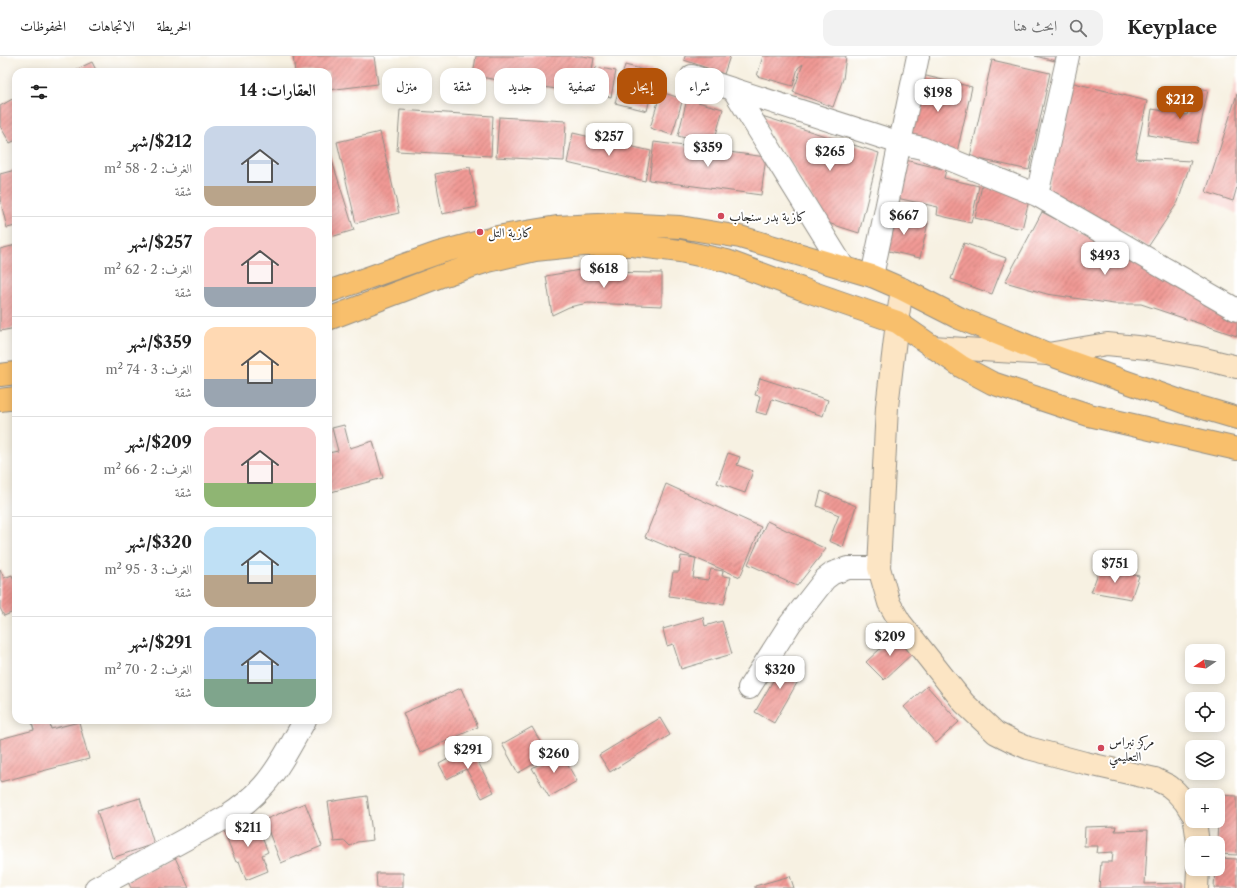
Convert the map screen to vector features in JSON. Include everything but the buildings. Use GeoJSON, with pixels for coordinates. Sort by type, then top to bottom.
{"type":"FeatureCollection","features":[{"type":"Feature","properties":{"kind":"main road"},"geometry":{"type":"LineString","coordinates":[[332,291],[438,253],[497,237],[558,227],[618,224],[680,227],[740,237],[872,276],[902,289],[959,318],[1048,354],[1186,403],[1237,418]]}},
{"type":"Feature","properties":{"kind":"main road"},"geometry":{"type":"LineString","coordinates":[[332,317],[442,276],[488,261],[535,250],[583,245],[632,245],[680,251],[727,261],[897,322],[962,367],[992,383],[1089,415],[1237,449]]}},
{"type":"Feature","properties":{"kind":"main road"},"geometry":{"type":"LineString","coordinates":[[0,375],[12,374]]}},
{"type":"Feature","properties":{"kind":"main road"},"geometry":{"type":"LineString","coordinates":[[0,400],[12,398]]}},
{"type":"Feature","properties":{"kind":"street"},"geometry":{"type":"LineString","coordinates":[[872,276],[918,56]]}},
{"type":"Feature","properties":{"kind":"street"},"geometry":{"type":"LineString","coordinates":[[1037,196],[1068,56]]}},
{"type":"Feature","properties":{"kind":"street"},"geometry":{"type":"LineString","coordinates":[[724,86],[900,143],[922,148],[1037,196],[1237,310]]}},
{"type":"Feature","properties":{"kind":"street"},"geometry":{"type":"LineString","coordinates":[[733,89],[844,268]]}},
{"type":"Feature","properties":{"kind":"street"},"geometry":{"type":"LineString","coordinates":[[902,289],[887,407],[879,568],[889,603],[900,622],[964,704],[996,733],[1012,742],[1028,748],[1155,779],[1169,786],[1185,802]]}},
{"type":"Feature","properties":{"kind":"street"},"geometry":{"type":"LineString","coordinates":[[932,347],[1048,354],[1107,344],[1147,348],[1196,357],[1237,368]]}},
{"type":"Feature","properties":{"kind":"street"},"geometry":{"type":"LineString","coordinates":[[749,688],[790,624],[825,579],[833,573],[848,568],[879,568]]}},
{"type":"Feature","properties":{"kind":"street"},"geometry":{"type":"LineString","coordinates":[[96,888],[240,808],[253,797],[271,777],[304,724]]}},
{"type":"Feature","properties":{"kind":"street"},"geometry":{"type":"LineString","coordinates":[[1197,888],[1198,876]]}},
{"type":"Feature","properties":{"kind":"shaded area"},"geometry":{"type":"Polygon","coordinates":[[[1237,76],[1237,214],[1202,196],[1237,76]]]}},
{"type":"Feature","properties":{"kind":"place","name":"كازية بدر سنجاب"},"geometry":{"type":"Point","coordinates":[721,216]}},
{"type":"Feature","properties":{"kind":"place","name":"كازية التل"},"geometry":{"type":"Point","coordinates":[480,232]}},
{"type":"Feature","properties":{"kind":"place","name":"مركز نبراس التعليمي"},"geometry":{"type":"Point","coordinates":[1101,748]}}]}
